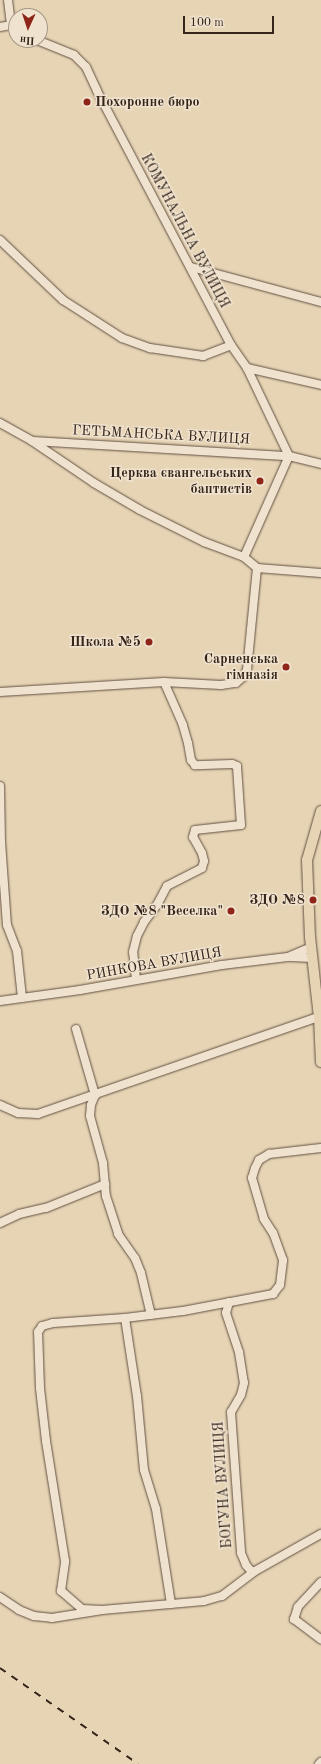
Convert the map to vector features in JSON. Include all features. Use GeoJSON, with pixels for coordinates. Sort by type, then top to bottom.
{"type":"FeatureCollection","features":[{"type":"Feature","properties":{"kind":"main road"},"geometry":{"type":"LineString","coordinates":[[321,811],[307,860],[307,898],[312,958],[320,1016],[321,1062]]}},
{"type":"Feature","properties":{"kind":"street","name":"КОМУНАЛЬНА ВУЛИЦЯ"},"geometry":{"type":"LineString","coordinates":[[48,44],[74,55],[86,67],[100,97],[231,345],[246,368],[289,456]]}},
{"type":"Feature","properties":{"kind":"street"},"geometry":{"type":"LineString","coordinates":[[0,240],[63,300],[122,338],[150,348],[204,356],[231,345]]}},
{"type":"Feature","properties":{"kind":"street"},"geometry":{"type":"LineString","coordinates":[[191,268],[321,302]]}},
{"type":"Feature","properties":{"kind":"street"},"geometry":{"type":"LineString","coordinates":[[246,368],[321,385]]}},
{"type":"Feature","properties":{"kind":"street"},"geometry":{"type":"LineString","coordinates":[[0,423],[32,441],[94,483],[140,510],[204,542],[244,557],[257,568],[321,573]]}},
{"type":"Feature","properties":{"kind":"street","name":"ГЕТЬМАНСЬКА ВУЛИЦЯ"},"geometry":{"type":"LineString","coordinates":[[32,441],[289,456],[321,464]]}},
{"type":"Feature","properties":{"kind":"street"},"geometry":{"type":"LineString","coordinates":[[244,557],[289,456]]}},
{"type":"Feature","properties":{"kind":"street"},"geometry":{"type":"LineString","coordinates":[[0,692],[164,682],[221,685],[236,683],[243,677],[247,670],[257,568]]}},
{"type":"Feature","properties":{"kind":"street"},"geometry":{"type":"LineString","coordinates":[[136,979],[133,952],[137,936],[144,922],[157,905],[167,886],[202,868],[204,861],[202,853],[193,837],[195,830],[241,825],[237,766],[232,764],[195,765],[191,760],[183,725],[164,682]]}},
{"type":"Feature","properties":{"kind":"street"},"geometry":{"type":"LineString","coordinates":[[0,786],[1,842],[7,925],[17,951],[22,998]]}},
{"type":"Feature","properties":{"kind":"street","name":"РИНКОВА ВУЛИЦЯ"},"geometry":{"type":"LineString","coordinates":[[0,1002],[80,990],[136,979],[288,957],[311,947]]}},
{"type":"Feature","properties":{"kind":"street"},"geometry":{"type":"LineString","coordinates":[[288,957],[312,958]]}},
{"type":"Feature","properties":{"kind":"street"},"geometry":{"type":"LineString","coordinates":[[0,1105],[18,1112],[38,1114],[95,1096],[320,1016]]}},
{"type":"Feature","properties":{"kind":"street"},"geometry":{"type":"LineString","coordinates":[[76,1029],[95,1096],[91,1105],[90,1116],[103,1163],[106,1196],[118,1234],[135,1258],[141,1273],[151,1315]]}},
{"type":"Feature","properties":{"kind":"street"},"geometry":{"type":"LineString","coordinates":[[102,1610],[82,1609],[61,1591],[65,1561],[46,1440],[40,1388],[38,1332],[42,1326],[53,1323],[151,1315],[273,1294],[280,1285],[283,1260],[273,1233],[264,1219],[252,1178],[254,1168],[259,1160],[269,1154],[321,1148]]}},
{"type":"Feature","properties":{"kind":"street"},"geometry":{"type":"LineString","coordinates":[[0,1223],[19,1214],[46,1208],[105,1184]]}},
{"type":"Feature","properties":{"kind":"street","name":"БОГУНА ВУЛИЦЯ"},"geometry":{"type":"LineString","coordinates":[[229,1302],[226,1313],[239,1352],[244,1383],[241,1395],[231,1412],[241,1553],[246,1565],[252,1572]]}},
{"type":"Feature","properties":{"kind":"street"},"geometry":{"type":"LineString","coordinates":[[125,1318],[138,1396],[144,1470],[156,1509],[171,1604]]}},
{"type":"Feature","properties":{"kind":"street"},"geometry":{"type":"LineString","coordinates":[[0,1597],[19,1610],[34,1616],[52,1618],[102,1610],[204,1601],[222,1596],[252,1572],[321,1534]]}},
{"type":"Feature","properties":{"kind":"street"},"geometry":{"type":"LineString","coordinates":[[321,1582],[298,1607],[294,1619],[321,1639]]}},
{"type":"Feature","properties":{"kind":"railway"},"geometry":{"type":"LineString","coordinates":[[0,1668],[138,1764]]}},
{"type":"Feature","properties":{"kind":"place","name":"Похоронне бюро"},"geometry":{"type":"Point","coordinates":[87,102]}},
{"type":"Feature","properties":{"kind":"place","name":"Церква євангельських баптистів"},"geometry":{"type":"Point","coordinates":[260,481]}},
{"type":"Feature","properties":{"kind":"place","name":"Школа №5"},"geometry":{"type":"Point","coordinates":[149,642]}},
{"type":"Feature","properties":{"kind":"place","name":"Сарненська гімназія"},"geometry":{"type":"Point","coordinates":[286,667]}},
{"type":"Feature","properties":{"kind":"place","name":"ЗДО №8"},"geometry":{"type":"Point","coordinates":[313,900]}},
{"type":"Feature","properties":{"kind":"place","name":"ЗДО №8 \"Веселка\""},"geometry":{"type":"Point","coordinates":[231,911]}}]}
